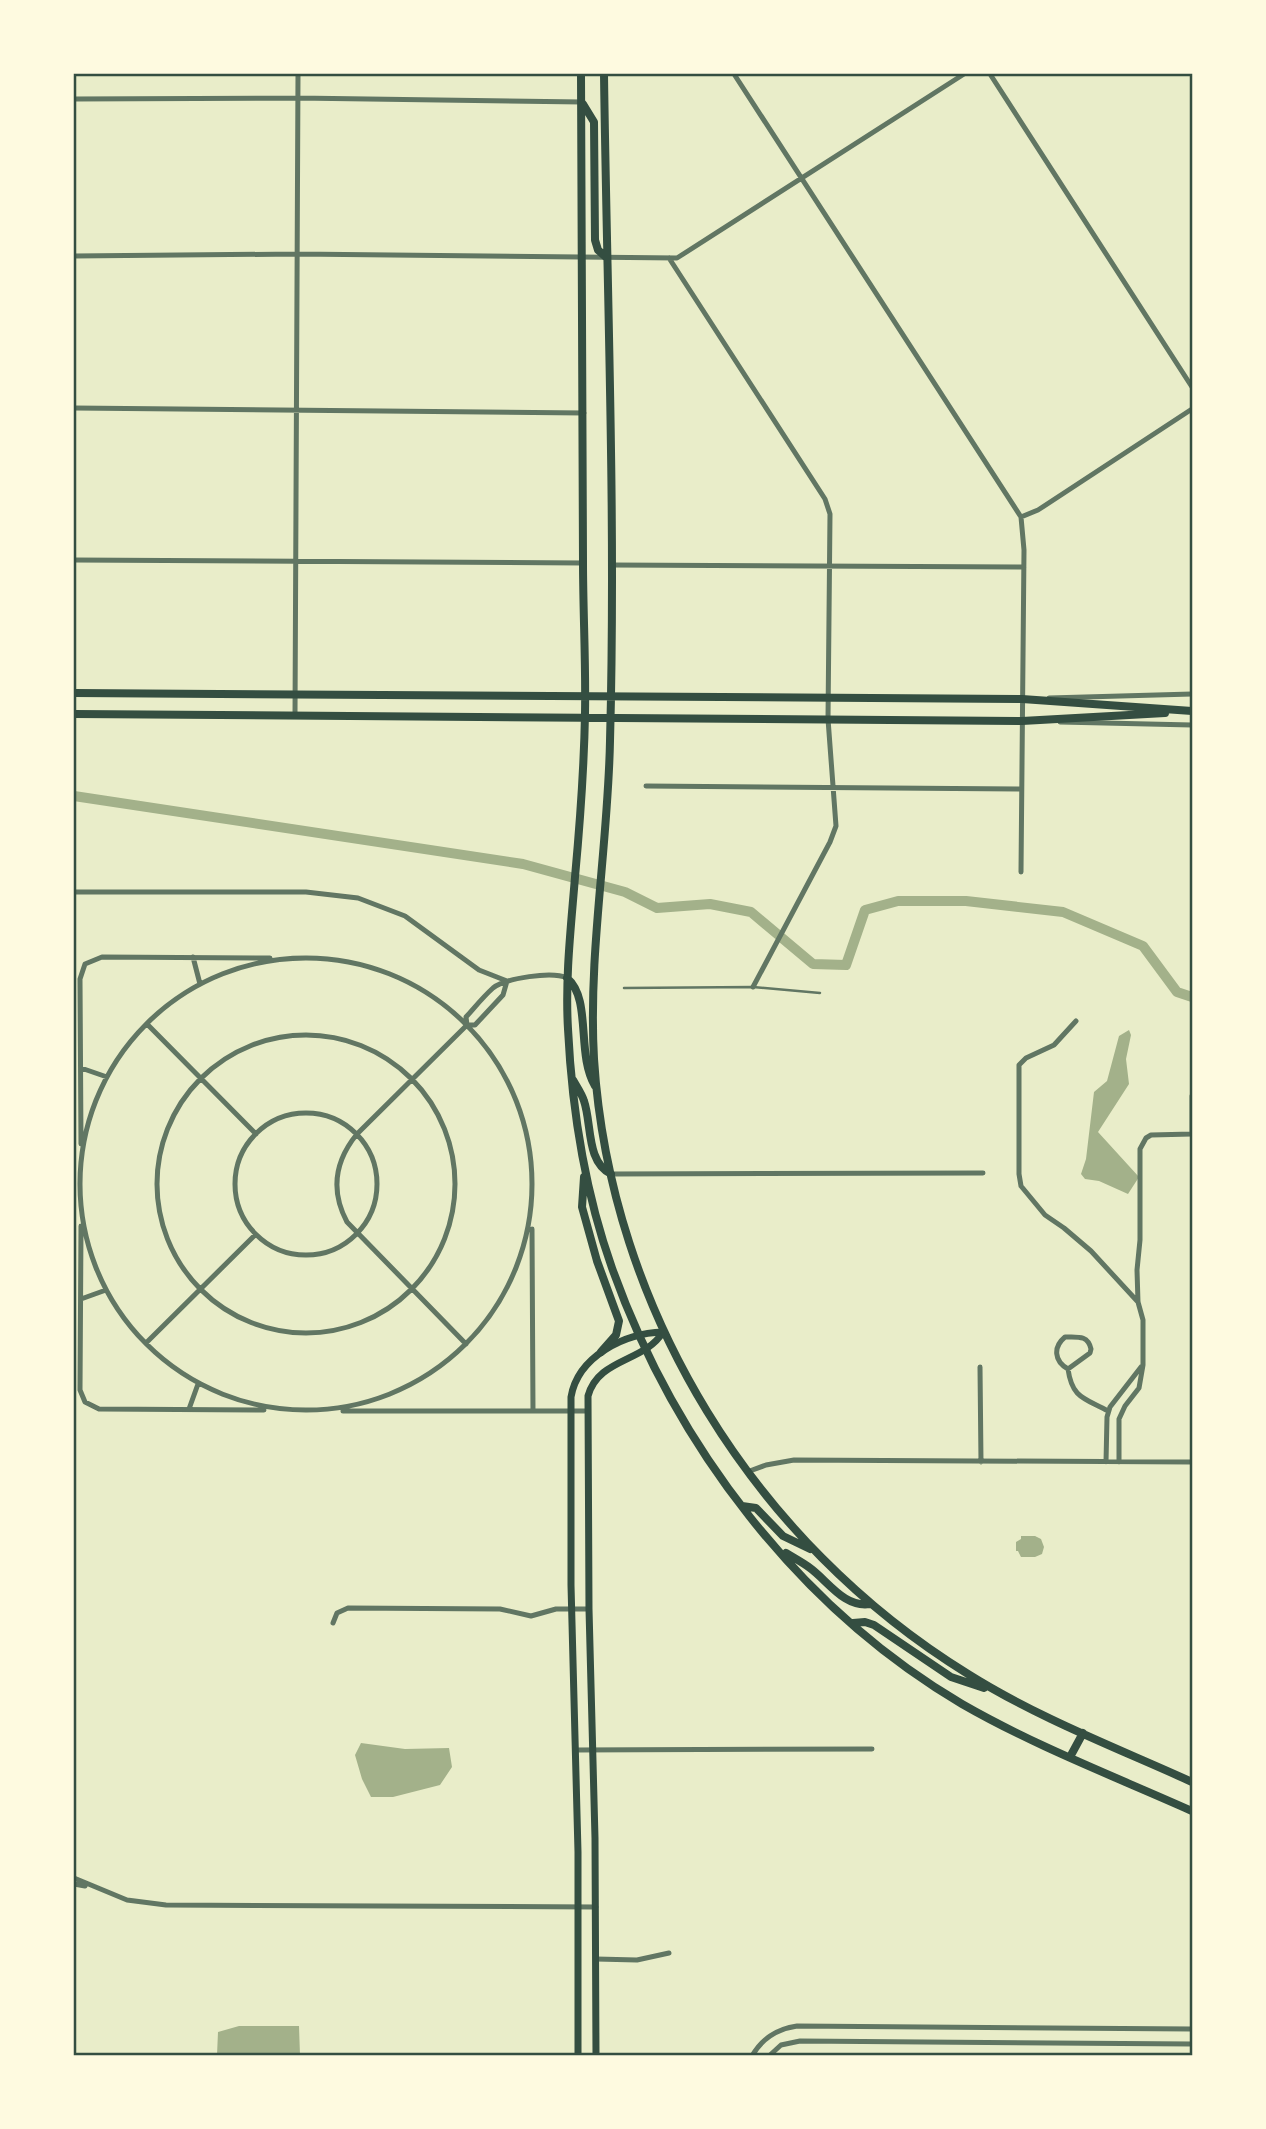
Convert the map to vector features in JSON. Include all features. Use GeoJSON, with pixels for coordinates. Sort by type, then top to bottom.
{"type":"FeatureCollection","features":[{"type":"Feature","properties":{"kind":"main road"},"geometry":{"type":"LineString","coordinates":[[581,74],[585,718],[567,978],[572,1078],[585,1167],[609,1259],[640,1335],[684,1422],[742,1506],[815,1589],[893,1656],[960,1703],[1070,1757],[1192,1811]]}},
{"type":"Feature","properties":{"kind":"main road"},"geometry":{"type":"LineString","coordinates":[[604,74],[611,413],[611,696],[593,1024],[602,1131],[622,1219],[636,1262],[663,1332],[695,1392],[747,1472],[816,1551],[870,1604],[933,1652],[1001,1693],[1192,1782]]}},
{"type":"Feature","properties":{"kind":"main road"},"geometry":{"type":"LineString","coordinates":[[582,102],[594,122],[595,240],[597,247],[607,258]]}},
{"type":"Feature","properties":{"kind":"main road"},"geometry":{"type":"LineString","coordinates":[[74,693],[1022,699],[1192,711]]}},
{"type":"Feature","properties":{"kind":"main road"},"geometry":{"type":"LineString","coordinates":[[74,714],[1022,721],[1192,711]]}},
{"type":"Feature","properties":{"kind":"main road"},"geometry":{"type":"LineString","coordinates":[[567,978],[580,997],[587,1068],[597,1089]]}},
{"type":"Feature","properties":{"kind":"main road"},"geometry":{"type":"LineString","coordinates":[[572,1078],[584,1099],[596,1157],[601,1167],[611,1174]]}},
{"type":"Feature","properties":{"kind":"main road"},"geometry":{"type":"LineString","coordinates":[[578,2056],[570,1411],[572,1390],[578,1374],[616,1335],[619,1321],[597,1261],[582,1207],[585,1167]]}},
{"type":"Feature","properties":{"kind":"main road"},"geometry":{"type":"LineString","coordinates":[[601,1352],[640,1335],[663,1332]]}},
{"type":"Feature","properties":{"kind":"main road"},"geometry":{"type":"LineString","coordinates":[[596,2056],[596,1907],[588,1516],[589,1393],[597,1378],[608,1369],[647,1349],[663,1332]]}},
{"type":"Feature","properties":{"kind":"main road"},"geometry":{"type":"LineString","coordinates":[[742,1506],[756,1508],[783,1536],[816,1551]]}},
{"type":"Feature","properties":{"kind":"main road"},"geometry":{"type":"LineString","coordinates":[[570,1516],[588,1516]]}},
{"type":"Feature","properties":{"kind":"main road"},"geometry":{"type":"LineString","coordinates":[[775,1545],[813,1570],[848,1600],[861,1605],[870,1604]]}},
{"type":"Feature","properties":{"kind":"main road"},"geometry":{"type":"LineString","coordinates":[[853,1623],[865,1622],[874,1626],[951,1677],[1001,1693]]}},
{"type":"Feature","properties":{"kind":"main road"},"geometry":{"type":"LineString","coordinates":[[1070,1757],[1083,1733]]}},
{"type":"Feature","properties":{"kind":"street"},"geometry":{"type":"LineString","coordinates":[[295,716],[298,74]]}},
{"type":"Feature","properties":{"kind":"street"},"geometry":{"type":"LineString","coordinates":[[734,74],[1021,517],[1024,566],[1021,872]]}},
{"type":"Feature","properties":{"kind":"street"},"geometry":{"type":"LineString","coordinates":[[74,256],[297,254],[671,258],[684,255],[964,74]]}},
{"type":"Feature","properties":{"kind":"street"},"geometry":{"type":"LineString","coordinates":[[990,74],[1192,387]]}},
{"type":"Feature","properties":{"kind":"street"},"geometry":{"type":"LineString","coordinates":[[74,99],[297,98],[582,102]]}},
{"type":"Feature","properties":{"kind":"street"},"geometry":{"type":"LineString","coordinates":[[671,258],[825,499],[830,514],[828,719],[836,818],[834,832],[753,987]]}},
{"type":"Feature","properties":{"kind":"street"},"geometry":{"type":"LineString","coordinates":[[74,408],[584,413]]}},
{"type":"Feature","properties":{"kind":"street"},"geometry":{"type":"LineString","coordinates":[[1021,517],[1038,510],[1192,409]]}},
{"type":"Feature","properties":{"kind":"street"},"geometry":{"type":"LineString","coordinates":[[74,560],[583,563]]}},
{"type":"Feature","properties":{"kind":"street"},"geometry":{"type":"LineString","coordinates":[[611,565],[1024,566]]}},
{"type":"Feature","properties":{"kind":"street"},"geometry":{"type":"LineString","coordinates":[[1022,699],[1192,694]]}},
{"type":"Feature","properties":{"kind":"street"},"geometry":{"type":"LineString","coordinates":[[1022,721],[1192,725]]}},
{"type":"Feature","properties":{"kind":"street"},"geometry":{"type":"LineString","coordinates":[[646,786],[1021,789]]}},
{"type":"Feature","properties":{"kind":"street"},"geometry":{"type":"LineString","coordinates":[[74,892],[306,892],[358,898],[405,916],[479,970],[507,981]]}},
{"type":"Feature","properties":{"kind":"street"},"geometry":{"type":"LineString","coordinates":[[533,1411],[530,1154],[518,1104],[498,1062],[467,1025],[427,992],[383,971],[332,959],[102,957],[85,964],[80,979],[80,1390],[85,1402],[99,1409],[189,1409],[281,1410],[533,1411],[588,1411]]}},
{"type":"Feature","properties":{"kind":"street"},"geometry":{"type":"LineString","coordinates":[[193,957],[200,984]]}},
{"type":"Feature","properties":{"kind":"street"},"geometry":{"type":"LineString","coordinates":[[81,1163],[89,1121],[107,1077],[128,1044],[147,1024],[173,1001],[200,984],[244,966],[287,958]]}},
{"type":"Feature","properties":{"kind":"street"},"geometry":{"type":"LineString","coordinates":[[467,1025],[466,1017],[494,987],[507,981],[557,975],[567,978]]}},
{"type":"Feature","properties":{"kind":"street"},"geometry":{"type":"LineString","coordinates":[[466,1345],[357,1234],[341,1211],[336,1185],[340,1160],[357,1134],[467,1025],[475,1025],[503,995],[507,981]]}},
{"type":"Feature","properties":{"kind":"street"},"geometry":{"type":"LineString","coordinates":[[1076,1021],[1054,1045],[1026,1058],[1019,1065],[1020,1183],[1023,1191],[1045,1215],[1091,1251],[1138,1302]]}},
{"type":"Feature","properties":{"kind":"street"},"geometry":{"type":"LineString","coordinates":[[147,1024],[256,1133]]}},
{"type":"Feature","properties":{"kind":"street"},"geometry":{"type":"LineString","coordinates":[[308,1035],[342,1040],[369,1049],[394,1063],[412,1079],[432,1105],[446,1132],[456,1183],[446,1237],[431,1265],[412,1289],[388,1308],[363,1321],[335,1330],[306,1333],[277,1330],[249,1322],[224,1308],[201,1290],[182,1266],[168,1239],[160,1210],[158,1180],[168,1130],[186,1097],[202,1078],[221,1062],[249,1047],[281,1037],[308,1035]]}},
{"type":"Feature","properties":{"kind":"street"},"geometry":{"type":"LineString","coordinates":[[80,1068],[107,1077]]}},
{"type":"Feature","properties":{"kind":"street"},"geometry":{"type":"LineString","coordinates":[[1119,1462],[1119,1419],[1139,1388],[1143,1365],[1143,1320],[1138,1302],[1140,1149],[1151,1135],[1192,1134],[1192,1096]]}},
{"type":"Feature","properties":{"kind":"street"},"geometry":{"type":"LineString","coordinates":[[313,1113],[334,1118],[357,1134],[373,1157],[377,1184],[373,1210],[357,1234],[333,1250],[307,1255],[276,1248],[256,1235],[241,1212],[235,1185],[240,1157],[256,1133],[287,1116],[313,1113]]}},
{"type":"Feature","properties":{"kind":"street"},"geometry":{"type":"LineString","coordinates":[[611,1174],[983,1173]]}},
{"type":"Feature","properties":{"kind":"street"},"geometry":{"type":"LineString","coordinates":[[81,1209],[88,1245],[106,1290],[125,1319],[146,1343],[166,1362],[198,1384],[245,1402],[281,1410]]}},
{"type":"Feature","properties":{"kind":"street"},"geometry":{"type":"LineString","coordinates":[[315,1410],[361,1404],[397,1391],[439,1367],[466,1345],[486,1322],[513,1277],[524,1251],[532,1210]]}},
{"type":"Feature","properties":{"kind":"street"},"geometry":{"type":"LineString","coordinates":[[146,1343],[256,1235]]}},
{"type":"Feature","properties":{"kind":"street"},"geometry":{"type":"LineString","coordinates":[[81,1299],[106,1290]]}},
{"type":"Feature","properties":{"kind":"street"},"geometry":{"type":"LineString","coordinates":[[1068,1368],[1090,1353],[1090,1345],[1082,1336],[1065,1337],[1058,1345],[1057,1356],[1068,1368],[1070,1385],[1074,1392],[1108,1411]]}},
{"type":"Feature","properties":{"kind":"street"},"geometry":{"type":"LineString","coordinates":[[1106,1462],[1108,1411],[1143,1365]]}},
{"type":"Feature","properties":{"kind":"street"},"geometry":{"type":"LineString","coordinates":[[979,1367],[981,1462]]}},
{"type":"Feature","properties":{"kind":"street"},"geometry":{"type":"LineString","coordinates":[[189,1409],[198,1384]]}},
{"type":"Feature","properties":{"kind":"street"},"geometry":{"type":"LineString","coordinates":[[747,1472],[794,1460],[1192,1462]]}},
{"type":"Feature","properties":{"kind":"street"},"geometry":{"type":"LineString","coordinates":[[333,1623],[337,1613],[348,1608],[504,1609],[531,1616],[556,1609],[589,1609]]}},
{"type":"Feature","properties":{"kind":"street"},"geometry":{"type":"LineString","coordinates":[[575,1749],[872,1749]]}},
{"type":"Feature","properties":{"kind":"street"},"geometry":{"type":"LineString","coordinates":[[74,1878],[127,1900],[166,1905],[596,1907]]}},
{"type":"Feature","properties":{"kind":"street"},"geometry":{"type":"LineString","coordinates":[[74,1884],[95,1888]]}},
{"type":"Feature","properties":{"kind":"street"},"geometry":{"type":"LineString","coordinates":[[596,1959],[637,1959],[669,1953]]}},
{"type":"Feature","properties":{"kind":"street"},"geometry":{"type":"LineString","coordinates":[[752,2056],[766,2037],[797,2026],[1192,2029]]}},
{"type":"Feature","properties":{"kind":"street"},"geometry":{"type":"LineString","coordinates":[[964,2027],[964,2042]]}},
{"type":"Feature","properties":{"kind":"street"},"geometry":{"type":"LineString","coordinates":[[1103,2028],[1103,2043]]}},
{"type":"Feature","properties":{"kind":"street"},"geometry":{"type":"LineString","coordinates":[[769,2056],[781,2045],[800,2041],[1192,2044]]}},
{"type":"Feature","properties":{"kind":"lane"},"geometry":{"type":"LineString","coordinates":[[624,988],[753,987],[820,993]]}},
{"type":"Feature","properties":{"kind":"shaded area"},"geometry":{"type":"Polygon","coordinates":[[[1129,1030],[1131,1035],[1126,1059],[1129,1084],[1098,1132],[1139,1177],[1128,1194],[1099,1181],[1085,1179],[1081,1174],[1086,1159],[1094,1092],[1107,1081],[1119,1036],[1129,1030]]]}},
{"type":"Feature","properties":{"kind":"shaded area"},"geometry":{"type":"Polygon","coordinates":[[[1021,1536],[1041,1539],[1044,1547],[1042,1554],[1021,1557],[1016,1551],[1016,1542],[1021,1536]]]}},
{"type":"Feature","properties":{"kind":"shaded area"},"geometry":{"type":"Polygon","coordinates":[[[361,1743],[405,1749],[449,1748],[452,1767],[440,1785],[393,1797],[371,1797],[355,1755],[361,1743]]]}},
{"type":"Feature","properties":{"kind":"shaded area"},"geometry":{"type":"Polygon","coordinates":[[[239,2026],[299,2026],[300,2055],[217,2055],[218,2032],[239,2026]]]}},
{"type":"Feature","properties":{"kind":"waterway"},"geometry":{"type":"LineString","coordinates":[[74,796],[523,864],[625,892],[657,908],[710,904],[751,912],[813,964],[846,965],[865,910],[898,901],[966,901],[1063,912],[1143,946],[1177,992],[1192,997]]}}]}
